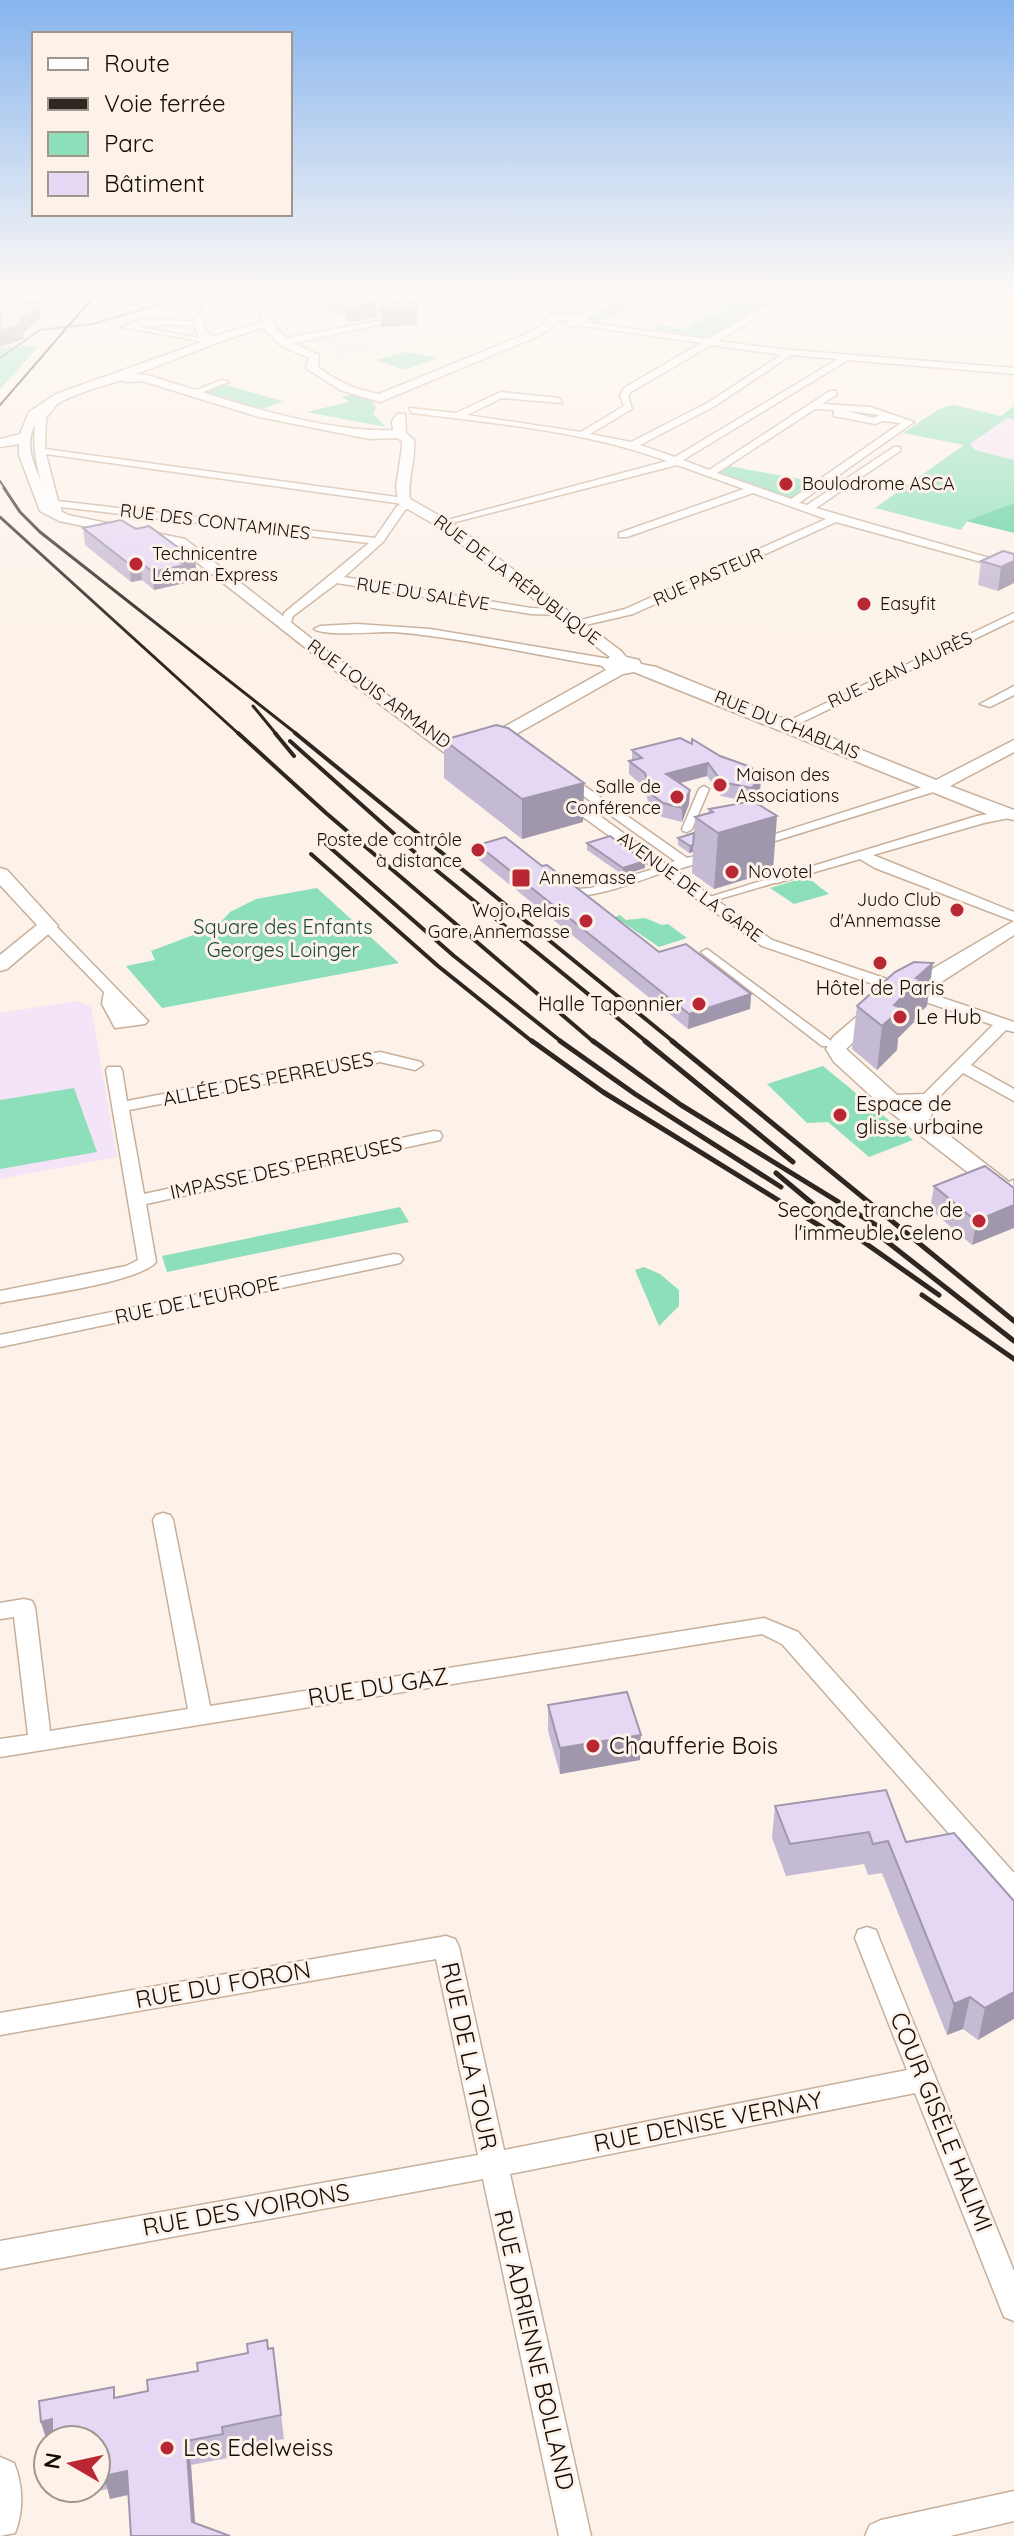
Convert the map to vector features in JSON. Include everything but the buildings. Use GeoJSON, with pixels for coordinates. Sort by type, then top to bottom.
{"type":"FeatureCollection","features":[{"type":"Feature","properties":{"kind":"street"},"geometry":{"type":"LineString","coordinates":[[36,412],[25,436],[25,455],[42,505],[62,517]]}},
{"type":"Feature","properties":{"kind":"street"},"geometry":{"type":"LineString","coordinates":[[46,412],[40,420],[42,451],[53,503],[62,517]]}},
{"type":"Feature","properties":{"kind":"street"},"geometry":{"type":"LineString","coordinates":[[255,412],[393,435]]}},
{"type":"Feature","properties":{"kind":"street"},"geometry":{"type":"LineString","coordinates":[[385,412],[392,425],[383,433],[399,440],[407,462],[401,493],[406,503]]}},
{"type":"Feature","properties":{"kind":"street"},"geometry":{"type":"LineString","coordinates":[[400,412],[429,412]]}},
{"type":"Feature","properties":{"kind":"street"},"geometry":{"type":"LineString","coordinates":[[437,412],[583,434],[632,445],[835,519],[1014,568]]}},
{"type":"Feature","properties":{"kind":"street"},"geometry":{"type":"LineString","coordinates":[[458,415],[464,412]]}},
{"type":"Feature","properties":{"kind":"street"},"geometry":{"type":"LineString","coordinates":[[583,434],[620,412]]}},
{"type":"Feature","properties":{"kind":"street"},"geometry":{"type":"LineString","coordinates":[[632,445],[696,412]]}},
{"type":"Feature","properties":{"kind":"street"},"geometry":{"type":"LineString","coordinates":[[444,524],[678,461],[757,412]]}},
{"type":"Feature","properties":{"kind":"street"},"geometry":{"type":"LineString","coordinates":[[710,473],[804,412]]}},
{"type":"Feature","properties":{"kind":"street"},"geometry":{"type":"LineString","coordinates":[[792,503],[909,422],[884,418],[875,421],[838,412]]}},
{"type":"Feature","properties":{"kind":"street"},"geometry":{"type":"LineString","coordinates":[[393,435],[398,421],[408,414]]}},
{"type":"Feature","properties":{"kind":"street"},"geometry":{"type":"LineString","coordinates":[[515,423],[526,417]]}},
{"type":"Feature","properties":{"kind":"street"},"geometry":{"type":"LineString","coordinates":[[5,442],[25,436]]}},
{"type":"Feature","properties":{"kind":"street"},"geometry":{"type":"LineString","coordinates":[[5,442],[25,455]]}},
{"type":"Feature","properties":{"kind":"street"},"geometry":{"type":"LineString","coordinates":[[808,509],[897,449]]}},
{"type":"Feature","properties":{"kind":"street"},"geometry":{"type":"LineString","coordinates":[[42,451],[406,503]]}},
{"type":"Feature","properties":{"kind":"street"},"geometry":{"type":"LineString","coordinates":[[623,535],[754,489]]}},
{"type":"Feature","properties":{"kind":"street","name":"RUE DES CONTAMINES"},"geometry":{"type":"LineString","coordinates":[[53,503],[376,541]]}},
{"type":"Feature","properties":{"kind":"street"},"geometry":{"type":"LineString","coordinates":[[288,626],[286,618],[394,524],[406,503]]}},
{"type":"Feature","properties":{"kind":"street","name":"RUE DE LA RÉPUBLIQUE"},"geometry":{"type":"LineString","coordinates":[[406,503],[426,511],[577,624],[621,665]]}},
{"type":"Feature","properties":{"kind":"street","name":"RUE LOUIS ARMAND"},"geometry":{"type":"LineString","coordinates":[[62,517],[178,541],[449,748],[471,752]]}},
{"type":"Feature","properties":{"kind":"street","name":"RUE PASTEUR"},"geometry":{"type":"LineString","coordinates":[[577,624],[629,612],[835,519]]}},
{"type":"Feature","properties":{"kind":"street","name":"RUE DU SALÈVE"},"geometry":{"type":"LineString","coordinates":[[334,579],[536,612],[560,612]]}},
{"type":"Feature","properties":{"kind":"street"},"geometry":{"type":"LineString","coordinates":[[264,606],[277,610],[296,609]]}},
{"type":"Feature","properties":{"kind":"street","name":"RUE JEAN JAURÈS"},"geometry":{"type":"LineString","coordinates":[[786,725],[1014,616]]}},
{"type":"Feature","properties":{"kind":"street"},"geometry":{"type":"LineString","coordinates":[[320,629],[377,627],[422,630],[550,655],[621,665]]}},
{"type":"Feature","properties":{"kind":"street"},"geometry":{"type":"LineString","coordinates":[[471,752],[508,739],[621,665]]}},
{"type":"Feature","properties":{"kind":"street","name":"RUE DU CHABLAIS"},"geometry":{"type":"LineString","coordinates":[[621,665],[650,670],[993,810],[1013,814]]}},
{"type":"Feature","properties":{"kind":"street"},"geometry":{"type":"LineString","coordinates":[[986,704],[1014,690]]}},
{"type":"Feature","properties":{"kind":"street"},"geometry":{"type":"LineString","coordinates":[[565,893],[592,891],[938,786],[1014,745]]}},
{"type":"Feature","properties":{"kind":"street"},"geometry":{"type":"LineString","coordinates":[[471,752],[496,755]]}},
{"type":"Feature","properties":{"kind":"street"},"geometry":{"type":"LineString","coordinates":[[551,769],[618,819],[629,821],[686,863]]}},
{"type":"Feature","properties":{"kind":"street"},"geometry":{"type":"LineString","coordinates":[[687,829],[704,789]]}},
{"type":"Feature","properties":{"kind":"street","name":"AVENUE DE LA GARE"},"geometry":{"type":"LineString","coordinates":[[556,791],[771,945],[1009,1025]]}},
{"type":"Feature","properties":{"kind":"street"},"geometry":{"type":"LineString","coordinates":[[706,900],[982,819],[1013,814]]}},
{"type":"Feature","properties":{"kind":"street"},"geometry":{"type":"LineString","coordinates":[[862,854],[880,865],[1014,917]]}},
{"type":"Feature","properties":{"kind":"street"},"geometry":{"type":"LineString","coordinates":[[0,874],[110,994]]}},
{"type":"Feature","properties":{"kind":"street"},"geometry":{"type":"LineString","coordinates":[[0,965],[48,926]]}},
{"type":"Feature","properties":{"kind":"street"},"geometry":{"type":"LineString","coordinates":[[1014,927],[876,1010],[836,1040],[831,1055],[886,1092],[1014,1197]]}},
{"type":"Feature","properties":{"kind":"street"},"geometry":{"type":"LineString","coordinates":[[707,952],[836,1040]]}},
{"type":"Feature","properties":{"kind":"street"},"geometry":{"type":"LineString","coordinates":[[926,1108],[962,1066],[1009,1025]]}},
{"type":"Feature","properties":{"kind":"street","name":"ALLÉE DES PERREUSES"},"geometry":{"type":"LineString","coordinates":[[121,1107],[380,1057],[415,1065]]}},
{"type":"Feature","properties":{"kind":"street"},"geometry":{"type":"LineString","coordinates":[[962,1066],[1014,1096]]}},
{"type":"Feature","properties":{"kind":"street"},"geometry":{"type":"LineString","coordinates":[[0,1297],[131,1271],[144,1266],[149,1257],[114,1070]]}},
{"type":"Feature","properties":{"kind":"street"},"geometry":{"type":"LineString","coordinates":[[886,1092],[926,1108],[1014,1185]]}},
{"type":"Feature","properties":{"kind":"street","name":"IMPASSE DES PERREUSES"},"geometry":{"type":"LineString","coordinates":[[138,1201],[434,1136]]}},
{"type":"Feature","properties":{"kind":"street","name":"RUE DE L'EUROPE"},"geometry":{"type":"LineString","coordinates":[[0,1341],[394,1259]]}},
{"type":"Feature","properties":{"kind":"street"},"geometry":{"type":"LineString","coordinates":[[163,1520],[201,1716]]}},
{"type":"Feature","properties":{"kind":"street"},"geometry":{"type":"LineString","coordinates":[[0,1611],[24,1607],[40,1742]]}},
{"type":"Feature","properties":{"kind":"street","name":"RUE DU GAZ"},"geometry":{"type":"LineString","coordinates":[[0,1748],[755,1626],[776,1629],[790,1638],[1014,1890]]}},
{"type":"Feature","properties":{"kind":"street","name":"COUR GISÈLE HALIMI"},"geometry":{"type":"LineString","coordinates":[[867,1938],[1014,2307]]}},
{"type":"Feature","properties":{"kind":"street","name":"RUE DU FORON"},"geometry":{"type":"LineString","coordinates":[[0,2024],[446,1947]]}},
{"type":"Feature","properties":{"kind":"street","name":"RUE DE LA TOUR"},"geometry":{"type":"LineString","coordinates":[[446,1947],[492,2165]]}},
{"type":"Feature","properties":{"kind":"street","name":"RUE DENISE VERNAY"},"geometry":{"type":"LineString","coordinates":[[492,2165],[924,2079]]}},
{"type":"Feature","properties":{"kind":"street","name":"RUE DES VOIRONS"},"geometry":{"type":"LineString","coordinates":[[0,2255],[492,2165]]}},
{"type":"Feature","properties":{"kind":"street","name":"RUE ADRIENNE BOLLAND"},"geometry":{"type":"LineString","coordinates":[[492,2165],[575,2536]]}},
{"type":"Feature","properties":{"kind":"street"},"geometry":{"type":"LineString","coordinates":[[0,2477],[0,2518]]}},
{"type":"Feature","properties":{"kind":"street"},"geometry":{"type":"LineString","coordinates":[[881,2536],[1014,2506]]}},
{"type":"Feature","properties":{"kind":"shaded area"},"geometry":{"type":"Polygon","coordinates":[[[1007,418],[1014,420],[1014,460],[975,450],[970,444],[1007,418]]]}},
{"type":"Feature","properties":{"kind":"shaded area"},"geometry":{"type":"Polygon","coordinates":[[[76,1001],[91,1006],[117,1157],[0,1179],[0,1013],[76,1001]]]}},
{"type":"Feature","properties":{"kind":"green space"},"geometry":{"type":"Polygon","coordinates":[[[308,412],[374,412],[386,427],[308,412]]]}},
{"type":"Feature","properties":{"kind":"green space"},"geometry":{"type":"Polygon","coordinates":[[[934,412],[985,412],[1001,416],[1014,412],[1014,420],[1007,418],[970,444],[975,450],[1014,460],[1014,503],[967,521],[961,530],[875,508],[964,445],[903,433],[934,412]]]}},
{"type":"Feature","properties":{"kind":"green space","name":"Boulodrome ASCA"},"geometry":{"type":"Polygon","coordinates":[[[728,466],[817,482],[796,497],[788,498],[719,472],[728,466]]]}},
{"type":"Feature","properties":{"kind":"green space"},"geometry":{"type":"Polygon","coordinates":[[[1014,503],[1014,533],[966,521],[1014,503]]]}},
{"type":"Feature","properties":{"kind":"green space"},"geometry":{"type":"Polygon","coordinates":[[[807,877],[829,894],[794,904],[770,888],[807,877]]]}},
{"type":"Feature","properties":{"kind":"green space","name":"Square des Enfants Georges Loinger"},"geometry":{"type":"Polygon","coordinates":[[[317,888],[399,963],[162,1008],[126,966],[155,960],[151,951],[217,926],[230,912],[256,899],[317,888]]]}},
{"type":"Feature","properties":{"kind":"green space"},"geometry":{"type":"Polygon","coordinates":[[[620,915],[626,920],[645,918],[662,925],[668,924],[687,938],[659,947],[615,917],[620,915]]]}},
{"type":"Feature","properties":{"kind":"green space","name":"Espace de glisse urbaine"},"geometry":{"type":"Polygon","coordinates":[[[823,1066],[913,1140],[869,1157],[828,1122],[807,1123],[767,1084],[823,1066]]]}},
{"type":"Feature","properties":{"kind":"green space"},"geometry":{"type":"Polygon","coordinates":[[[74,1088],[97,1152],[0,1169],[0,1100],[74,1088]]]}},
{"type":"Feature","properties":{"kind":"green space"},"geometry":{"type":"Polygon","coordinates":[[[400,1207],[409,1222],[167,1272],[162,1256],[400,1207]]]}},
{"type":"Feature","properties":{"kind":"green space"},"geometry":{"type":"Polygon","coordinates":[[[644,1267],[660,1274],[679,1290],[679,1306],[659,1326],[635,1270],[644,1267]]]}},
{"type":"Feature","properties":{"kind":"railway"},"geometry":{"type":"LineString","coordinates":[[0,481],[6,490]]}},
{"type":"Feature","properties":{"kind":"railway"},"geometry":{"type":"LineString","coordinates":[[4,488],[20,512],[40,532],[298,735]]}},
{"type":"Feature","properties":{"kind":"railway"},"geometry":{"type":"LineString","coordinates":[[0,517],[240,735]]}},
{"type":"Feature","properties":{"kind":"railway"},"geometry":{"type":"LineString","coordinates":[[253,706],[277,735]]}},
{"type":"Feature","properties":{"kind":"railway"},"geometry":{"type":"LineString","coordinates":[[238,733],[326,813],[595,1043]]}},
{"type":"Feature","properties":{"kind":"railway"},"geometry":{"type":"LineString","coordinates":[[275,733],[294,756]]}},
{"type":"Feature","properties":{"kind":"railway"},"geometry":{"type":"LineString","coordinates":[[295,733],[675,1043]]}},
{"type":"Feature","properties":{"kind":"railway"},"geometry":{"type":"LineString","coordinates":[[290,741],[419,856],[648,1043]]}},
{"type":"Feature","properties":{"kind":"railway"},"geometry":{"type":"LineString","coordinates":[[326,844],[454,956],[563,1043]]}},
{"type":"Feature","properties":{"kind":"railway"},"geometry":{"type":"LineString","coordinates":[[311,854],[438,966],[534,1043]]}},
{"type":"Feature","properties":{"kind":"railway"},"geometry":{"type":"LineString","coordinates":[[532,1041],[603,1092],[833,1234]]}},
{"type":"Feature","properties":{"kind":"railway"},"geometry":{"type":"LineString","coordinates":[[560,1041],[635,1094],[781,1187]]}},
{"type":"Feature","properties":{"kind":"railway"},"geometry":{"type":"LineString","coordinates":[[593,1041],[681,1105],[897,1238]]}},
{"type":"Feature","properties":{"kind":"railway"},"geometry":{"type":"LineString","coordinates":[[645,1041],[793,1162]]}},
{"type":"Feature","properties":{"kind":"railway"},"geometry":{"type":"LineString","coordinates":[[672,1041],[1014,1321]]}},
{"type":"Feature","properties":{"kind":"railway"},"geometry":{"type":"LineString","coordinates":[[776,1173],[831,1219],[939,1295]]}},
{"type":"Feature","properties":{"kind":"railway"},"geometry":{"type":"LineString","coordinates":[[881,1237],[1014,1341]]}},
{"type":"Feature","properties":{"kind":"railway"},"geometry":{"type":"LineString","coordinates":[[922,1295],[1014,1359]]}},
{"type":"Feature","properties":{"kind":"place","name":"Boulodrome ASCA"},"geometry":{"type":"Point","coordinates":[786,484]}},
{"type":"Feature","properties":{"kind":"place","name":"Technicentre Léman Express"},"geometry":{"type":"Point","coordinates":[136,564]}},
{"type":"Feature","properties":{"kind":"place","name":"Easyfit"},"geometry":{"type":"Point","coordinates":[864,604]}},
{"type":"Feature","properties":{"kind":"place","name":"Maison des Associations"},"geometry":{"type":"Point","coordinates":[720,785]}},
{"type":"Feature","properties":{"kind":"place","name":"Salle de Conférence"},"geometry":{"type":"Point","coordinates":[677,797]}},
{"type":"Feature","properties":{"kind":"place","name":"Poste de contrôle à distance"},"geometry":{"type":"Point","coordinates":[478,850]}},
{"type":"Feature","properties":{"kind":"place","name":"Novotel"},"geometry":{"type":"Point","coordinates":[732,872]}},
{"type":"Feature","properties":{"kind":"place","name":"Annemasse"},"geometry":{"type":"Point","coordinates":[521,878]}},
{"type":"Feature","properties":{"kind":"place","name":"Judo Club d'Annemasse"},"geometry":{"type":"Point","coordinates":[957,910]}},
{"type":"Feature","properties":{"kind":"place","name":"Wojo Relais Gare Annemasse"},"geometry":{"type":"Point","coordinates":[586,921]}},
{"type":"Feature","properties":{"kind":"place","name":"Hôtel de Paris"},"geometry":{"type":"Point","coordinates":[880,963]}},
{"type":"Feature","properties":{"kind":"place","name":"Halle Taponnier"},"geometry":{"type":"Point","coordinates":[699,1004]}},
{"type":"Feature","properties":{"kind":"place","name":"Le Hub"},"geometry":{"type":"Point","coordinates":[900,1017]}},
{"type":"Feature","properties":{"kind":"place","name":"Espace de glisse urbaine"},"geometry":{"type":"Point","coordinates":[840,1115]}},
{"type":"Feature","properties":{"kind":"place","name":"Seconde tranche de l'immeuble Celeno"},"geometry":{"type":"Point","coordinates":[979,1221]}},
{"type":"Feature","properties":{"kind":"place","name":"Chaufferie Bois"},"geometry":{"type":"Point","coordinates":[593,1746]}},
{"type":"Feature","properties":{"kind":"place","name":"Les Edelweiss"},"geometry":{"type":"Point","coordinates":[167,2448]}}]}
